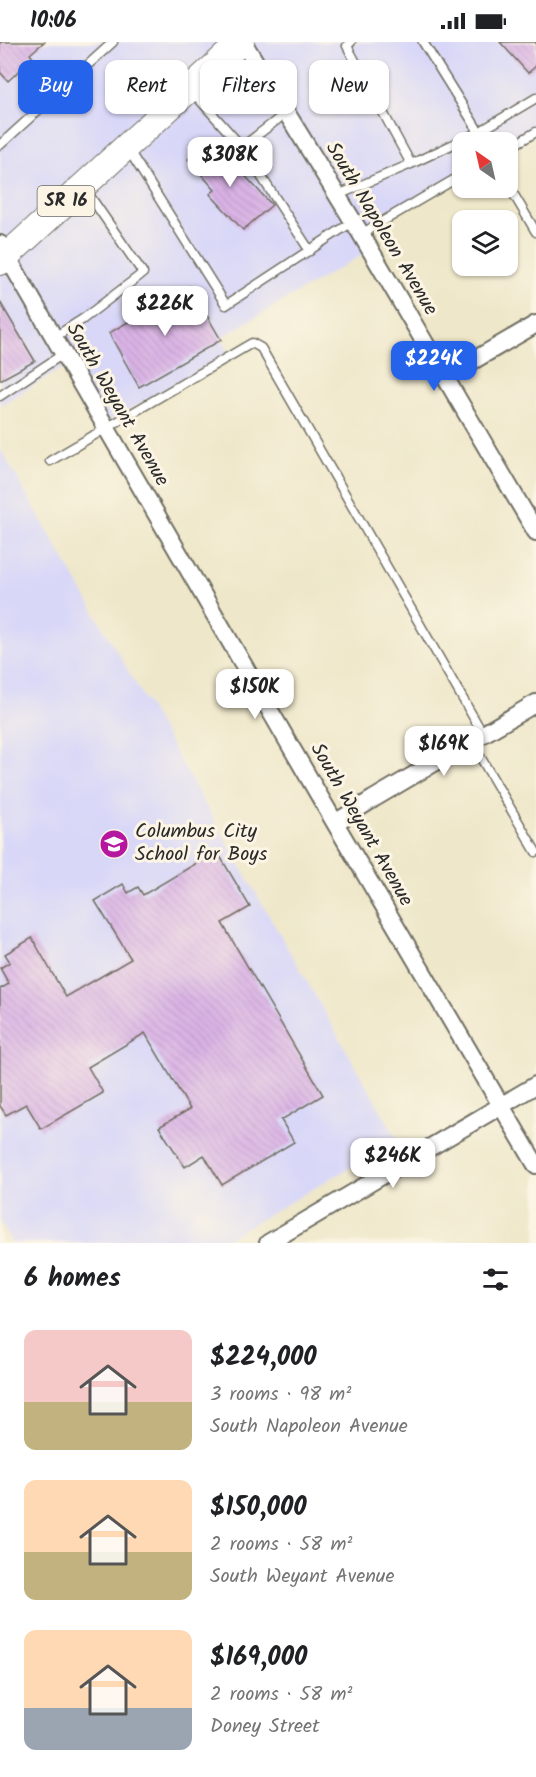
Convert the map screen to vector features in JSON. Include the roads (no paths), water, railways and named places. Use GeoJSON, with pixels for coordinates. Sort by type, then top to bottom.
{"type":"FeatureCollection","features":[{"type":"Feature","properties":{"kind":"main road","name":"SR 16"},"geometry":{"type":"LineString","coordinates":[[2,254],[83,185],[242,42]]}},
{"type":"Feature","properties":{"kind":"street","name":"South Napoleon Avenue"},"geometry":{"type":"LineString","coordinates":[[242,42],[253,60]]}},
{"type":"Feature","properties":{"kind":"street","name":"South Napoleon Avenue"},"geometry":{"type":"LineString","coordinates":[[287,114],[338,195],[445,377],[531,513],[536,532]]}},
{"type":"Feature","properties":{"kind":"street","name":"South Weyant Avenue"},"geometry":{"type":"LineString","coordinates":[[2,254],[63,354],[536,1165]]}},
{"type":"Feature","properties":{"kind":"street"},"geometry":{"type":"LineString","coordinates":[[445,377],[536,324]]}},
{"type":"Feature","properties":{"kind":"street"},"geometry":{"type":"LineString","coordinates":[[335,823],[536,703]]}},
{"type":"Feature","properties":{"kind":"street"},"geometry":{"type":"LineString","coordinates":[[268,1243],[536,1085]]}},
{"type":"Feature","properties":{"kind":"lane"},"geometry":{"type":"LineString","coordinates":[[0,145],[113,42]]}},
{"type":"Feature","properties":{"kind":"lane"},"geometry":{"type":"LineString","coordinates":[[351,42],[347,46],[411,164]]}},
{"type":"Feature","properties":{"kind":"lane"},"geometry":{"type":"LineString","coordinates":[[423,42],[479,132],[536,98]]}},
{"type":"Feature","properties":{"kind":"lane"},"geometry":{"type":"LineString","coordinates":[[190,88],[242,147],[310,251]]}},
{"type":"Feature","properties":{"kind":"lane"},"geometry":{"type":"LineString","coordinates":[[242,147],[285,114]]}},
{"type":"Feature","properties":{"kind":"lane"},"geometry":{"type":"LineString","coordinates":[[518,143],[536,132]]}},
{"type":"Feature","properties":{"kind":"lane"},"geometry":{"type":"LineString","coordinates":[[338,195],[452,145]]}},
{"type":"Feature","properties":{"kind":"lane"},"geometry":{"type":"LineString","coordinates":[[126,146],[226,305],[310,251],[452,180]]}},
{"type":"Feature","properties":{"kind":"lane"},"geometry":{"type":"LineString","coordinates":[[53,338],[83,319],[143,273],[83,185]]}},
{"type":"Feature","properties":{"kind":"lane"},"geometry":{"type":"LineString","coordinates":[[516,198],[536,232]]}},
{"type":"Feature","properties":{"kind":"lane"},"geometry":{"type":"LineString","coordinates":[[50,461],[252,343],[261,348],[477,738],[536,852]]}},
{"type":"Feature","properties":{"kind":"lane"},"geometry":{"type":"LineString","coordinates":[[0,396],[63,354]]}},
{"type":"Feature","properties":{"kind":"place","name":"Columbus City School for Boys"},"geometry":{"type":"Point","coordinates":[114,844]}}]}
